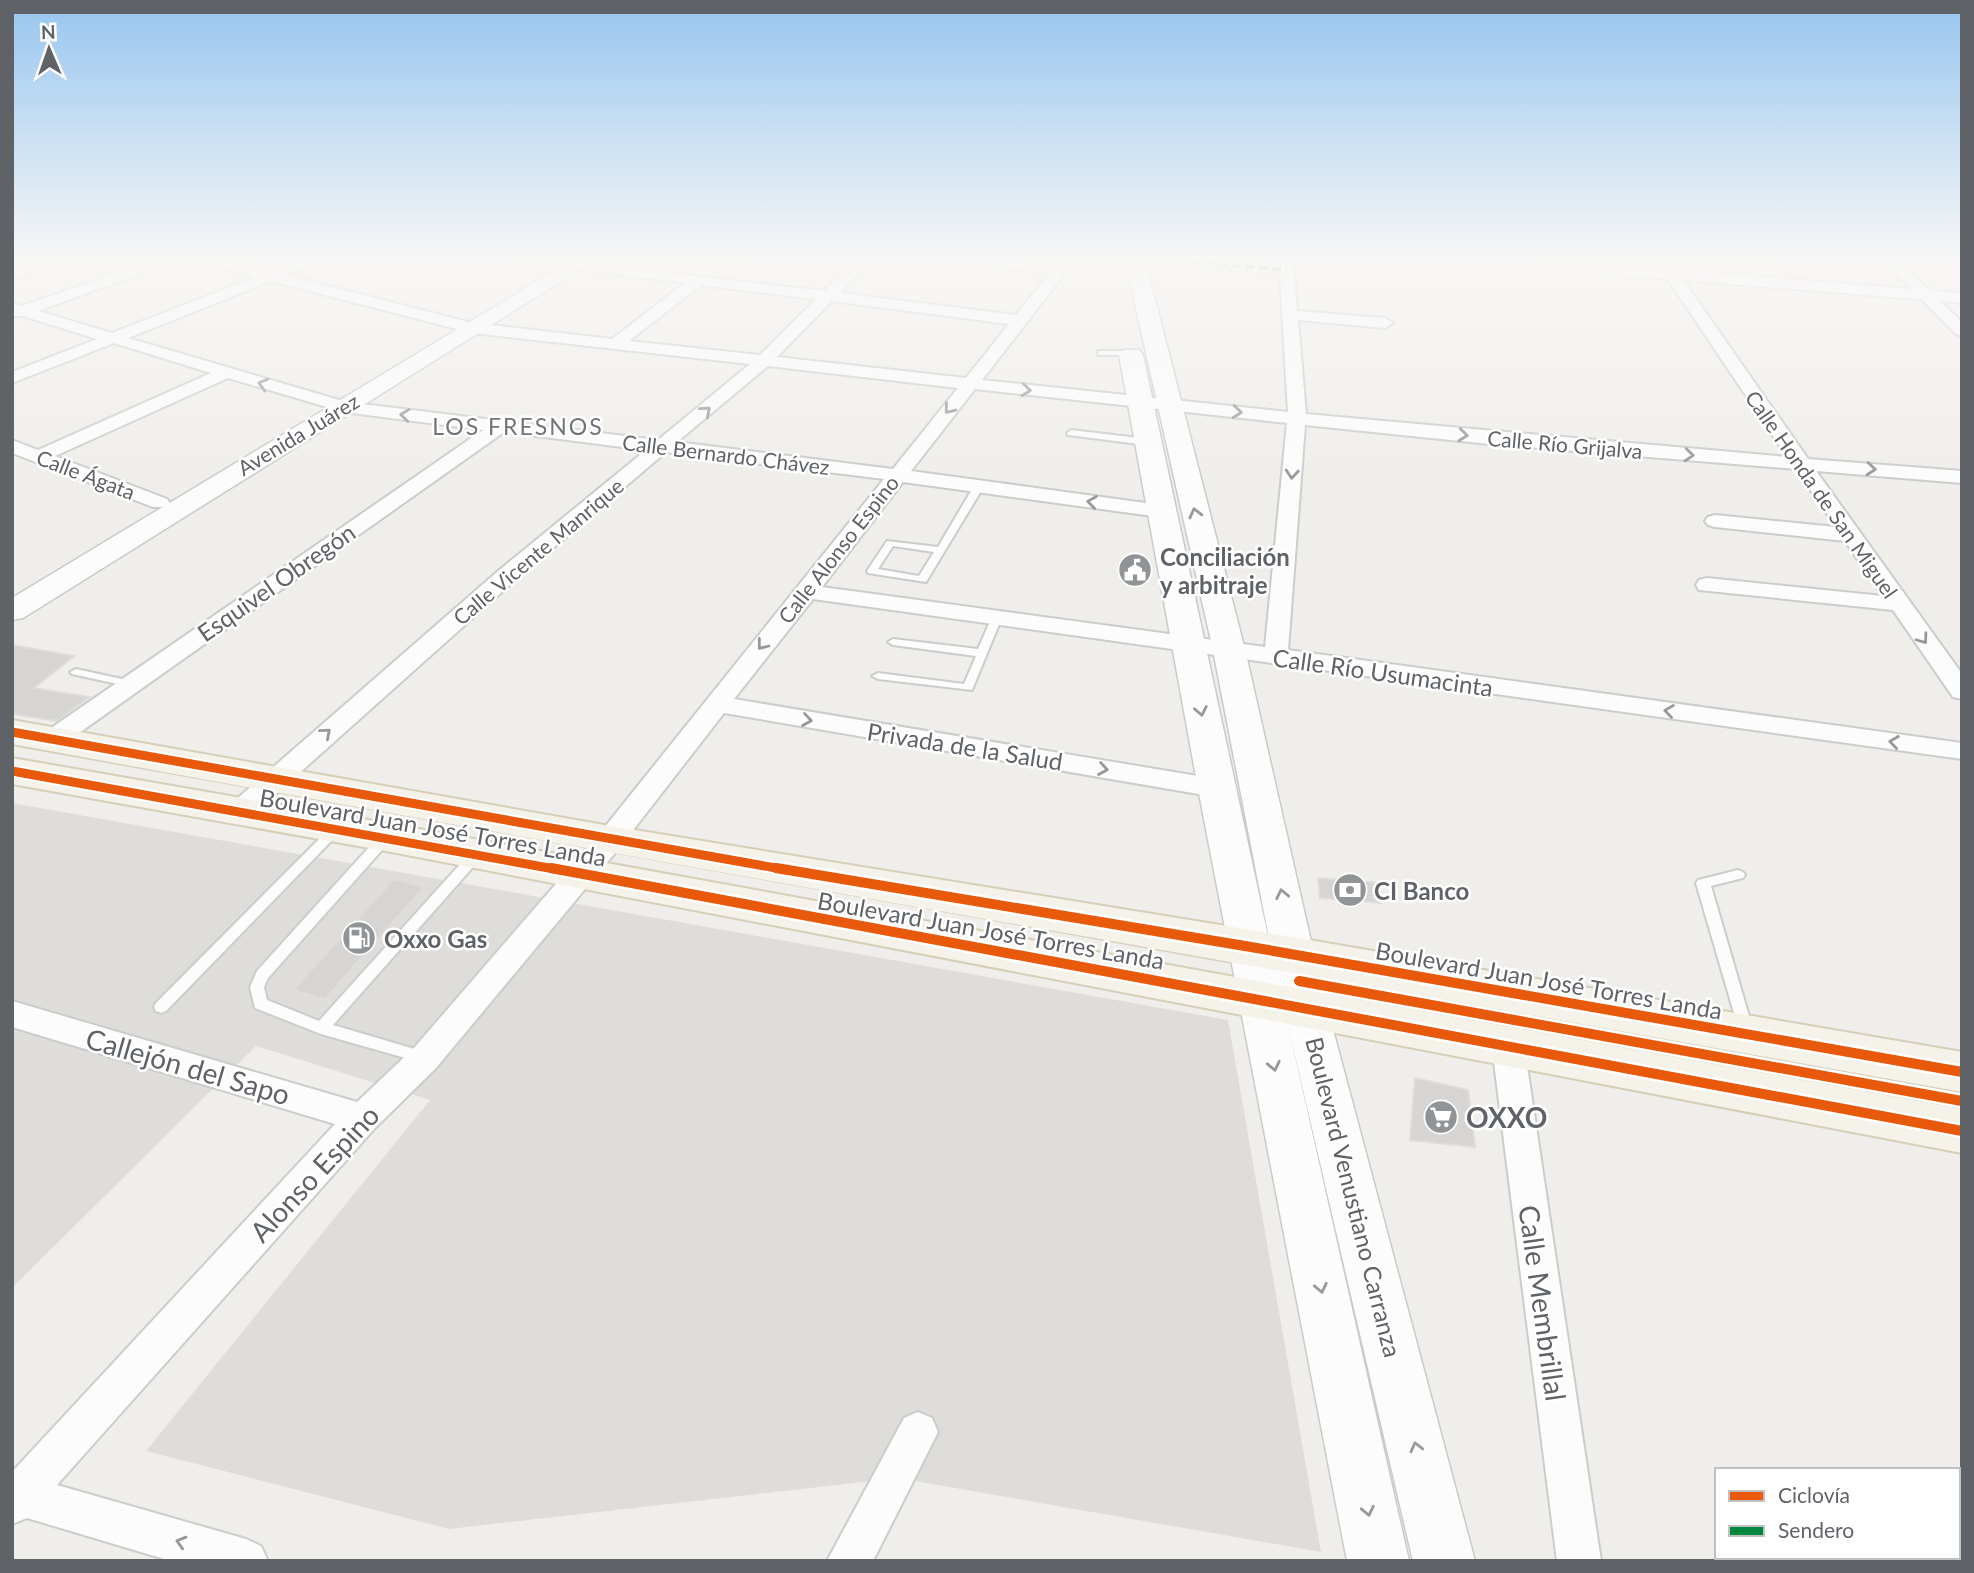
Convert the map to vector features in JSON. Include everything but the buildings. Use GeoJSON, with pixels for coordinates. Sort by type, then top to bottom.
{"type":"FeatureCollection","features":[{"type":"Feature","properties":{"kind":"main road","name":"Avenida Juárez"},"geometry":{"type":"LineString","coordinates":[[12,611],[336,405],[454,333]]}},
{"type":"Feature","properties":{"kind":"main road","name":"Boulevard Venustiano Carranza"},"geometry":{"type":"LineString","coordinates":[[1128,333],[1131,353],[1155,404],[1229,650],[1295,955],[1283,1004],[1378,1561]]}},
{"type":"Feature","properties":{"kind":"main road","name":"Boulevard Venustiano Carranza"},"geometry":{"type":"LineString","coordinates":[[1145,333],[1155,404],[1147,442],[1216,788],[1251,947],[1283,1004],[1444,1561]]}},
{"type":"Feature","properties":{"kind":"main road","name":"Avenida Juárez"},"geometry":{"type":"LineString","coordinates":[[12,591],[160,503],[336,405]]}},
{"type":"Feature","properties":{"kind":"main road","name":"Boulevard Juan José Torres Landa"},"geometry":{"type":"LineString","coordinates":[[12,732],[610,840],[1251,947],[1962,1072]]}},
{"type":"Feature","properties":{"kind":"main road","name":"Boulevard Juan José Torres Landa"},"geometry":{"type":"LineString","coordinates":[[12,771],[386,837],[1962,1131]]}},
{"type":"Feature","properties":{"kind":"street","name":"Calle Bernardo Chávez"},"geometry":{"type":"LineString","coordinates":[[93,333],[336,405],[1160,511]]}},
{"type":"Feature","properties":{"kind":"street"},"geometry":{"type":"LineString","coordinates":[[12,378],[126,333]]}},
{"type":"Feature","properties":{"kind":"street","name":"Calle Río Grijalva"},"geometry":{"type":"LineString","coordinates":[[522,333],[764,362],[1489,438],[1962,477]]}},
{"type":"Feature","properties":{"kind":"street"},"geometry":{"type":"LineString","coordinates":[[615,344],[629,333]]}},
{"type":"Feature","properties":{"kind":"street","name":"Calle Vicente Manrique"},"geometry":{"type":"LineString","coordinates":[[240,811],[505,577],[664,447],[764,362],[792,333]]}},
{"type":"Feature","properties":{"kind":"street","name":"Calle Alonso Espino"},"geometry":{"type":"LineString","coordinates":[[610,840],[1009,333]]}},
{"type":"Feature","properties":{"kind":"street"},"geometry":{"type":"LineString","coordinates":[[1276,657],[1297,417],[1290,333]]}},
{"type":"Feature","properties":{"kind":"street","name":"Calle Honda de San Miguel"},"geometry":{"type":"LineString","coordinates":[[1712,333],[1962,692]]}},
{"type":"Feature","properties":{"kind":"street"},"geometry":{"type":"LineString","coordinates":[[39,456],[224,373]]}},
{"type":"Feature","properties":{"kind":"street","name":"Esquivel Obregón"},"geometry":{"type":"LineString","coordinates":[[53,738],[499,426]]}},
{"type":"Feature","properties":{"kind":"street","name":"Calle Ágata"},"geometry":{"type":"LineString","coordinates":[[12,446],[160,503]]}},
{"type":"Feature","properties":{"kind":"street"},"geometry":{"type":"LineString","coordinates":[[1714,522],[1851,535]]}},
{"type":"Feature","properties":{"kind":"street"},"geometry":{"type":"LineString","coordinates":[[1707,585],[1898,604]]}},
{"type":"Feature","properties":{"kind":"street","name":"Calle Río Usumacinta"},"geometry":{"type":"LineString","coordinates":[[805,591],[1962,751]]}},
{"type":"Feature","properties":{"kind":"street","name":"Privada de la Salud"},"geometry":{"type":"LineString","coordinates":[[715,704],[1216,788]]}},
{"type":"Feature","properties":{"kind":"street","name":"Alonso Espino"},"geometry":{"type":"LineString","coordinates":[[16,1499],[363,1118],[425,1058],[610,840]]}},
{"type":"Feature","properties":{"kind":"street","name":"Callejón del Sapo"},"geometry":{"type":"LineString","coordinates":[[12,1014],[363,1118]]}},
{"type":"Feature","properties":{"kind":"street","name":"Calle Membrillal"},"geometry":{"type":"LineString","coordinates":[[1508,1045],[1579,1561]]}},
{"type":"Feature","properties":{"kind":"street"},"geometry":{"type":"LineString","coordinates":[[849,1561],[918,1432]]}},
{"type":"Feature","properties":{"kind":"street"},"geometry":{"type":"LineString","coordinates":[[16,1499],[246,1561]]}},
{"type":"Feature","properties":{"kind":"lane"},"geometry":{"type":"LineString","coordinates":[[1101,353],[1131,353]]}},
{"type":"Feature","properties":{"kind":"lane"},"geometry":{"type":"LineString","coordinates":[[1071,433],[1147,442]]}},
{"type":"Feature","properties":{"kind":"lane"},"geometry":{"type":"LineString","coordinates":[[941,550],[890,543],[872,571],[922,580],[941,550],[979,486]]}},
{"type":"Feature","properties":{"kind":"lane"},"geometry":{"type":"LineString","coordinates":[[878,676],[968,688],[997,617]]}},
{"type":"Feature","properties":{"kind":"lane"},"geometry":{"type":"LineString","coordinates":[[893,642],[982,653]]}},
{"type":"Feature","properties":{"kind":"lane"},"geometry":{"type":"LineString","coordinates":[[76,672],[131,684]]}},
{"type":"Feature","properties":{"kind":"lane"},"geometry":{"type":"LineString","coordinates":[[162,1007],[336,828]]}},
{"type":"Feature","properties":{"kind":"lane"},"geometry":{"type":"LineString","coordinates":[[386,837],[262,975],[257,987],[260,1004],[321,1028],[425,1058]]}},
{"type":"Feature","properties":{"kind":"lane"},"geometry":{"type":"LineString","coordinates":[[321,1028],[475,855]]}},
{"type":"Feature","properties":{"kind":"lane"},"geometry":{"type":"LineString","coordinates":[[1738,875],[1703,883],[1748,1035]]}},
{"type":"Feature","properties":{"kind":"shaded area"},"geometry":{"type":"Polygon","coordinates":[[[12,803],[1228,1020],[1321,1552],[898,1478],[449,1529],[146,1451],[430,1100],[256,1046],[12,1288],[12,803]]]}},
{"type":"Feature","properties":{"kind":"cycle path"},"geometry":{"type":"LineString","coordinates":[[12,732],[610,840],[1251,947],[1962,1072]]}},
{"type":"Feature","properties":{"kind":"cycle path"},"geometry":{"type":"LineString","coordinates":[[12,771],[386,837],[1962,1131]]}},
{"type":"Feature","properties":{"kind":"cycle path"},"geometry":{"type":"LineString","coordinates":[[1299,981],[1962,1101]]}},
{"type":"Feature","properties":{"kind":"place","name":"Conciliación y arbitraje"},"geometry":{"type":"Point","coordinates":[1135,570]}},
{"type":"Feature","properties":{"kind":"place","name":"CI Banco"},"geometry":{"type":"Point","coordinates":[1350,890]}},
{"type":"Feature","properties":{"kind":"place","name":"Oxxo Gas"},"geometry":{"type":"Point","coordinates":[359,938]}},
{"type":"Feature","properties":{"kind":"place","name":"OXXO"},"geometry":{"type":"Point","coordinates":[1441,1117]}},
{"type":"Feature","properties":{"kind":"district","name":"LOS FRESNOS"},"geometry":{"type":"Point","coordinates":[518,426]}}]}
